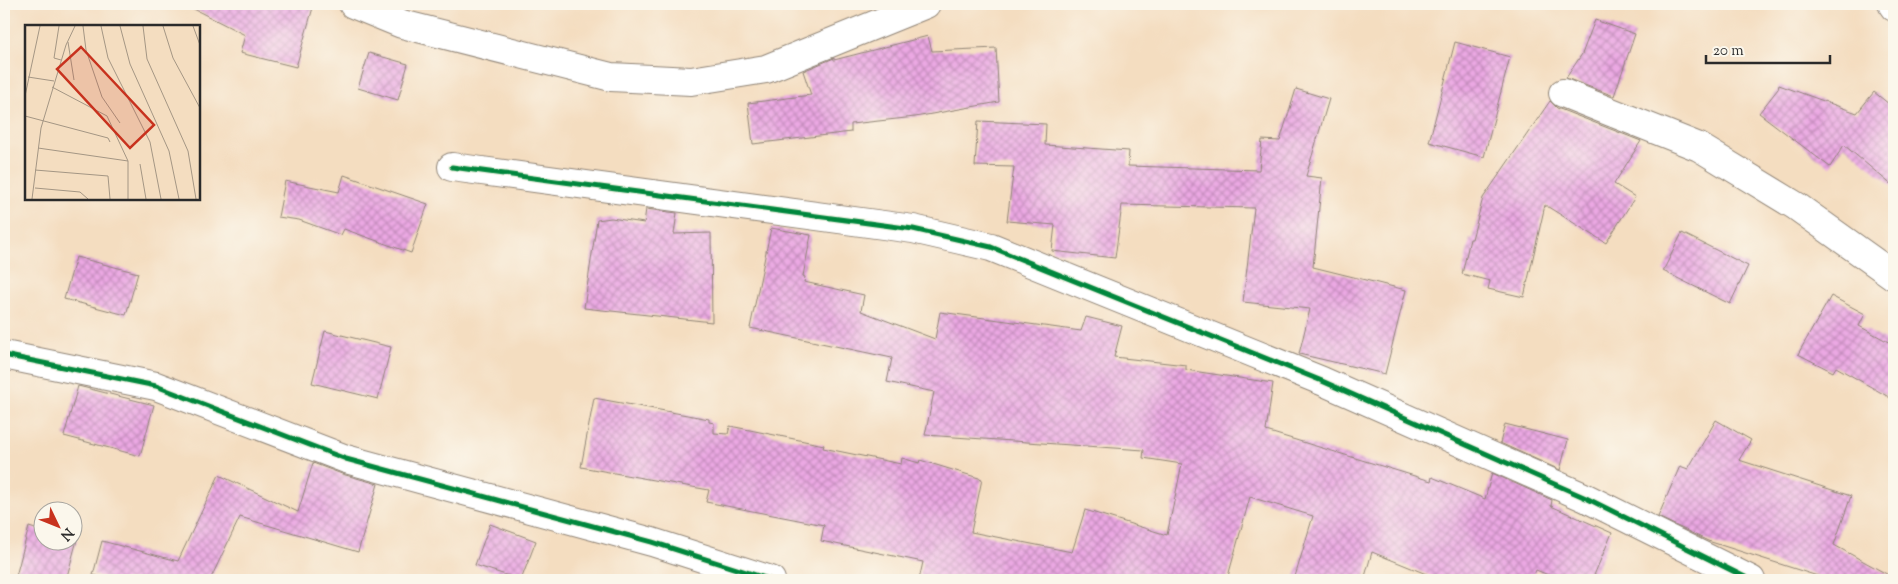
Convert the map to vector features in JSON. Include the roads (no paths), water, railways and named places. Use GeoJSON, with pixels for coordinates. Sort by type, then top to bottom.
{"type":"FeatureCollection","features":[{"type":"Feature","properties":{"kind":"street"},"geometry":{"type":"LineString","coordinates":[[353,4],[402,24],[612,77],[691,81],[766,69],[926,4]]}},
{"type":"Feature","properties":{"kind":"street"},"geometry":{"type":"LineString","coordinates":[[1563,93],[1699,147],[1796,206],[1894,276]]}},
{"type":"Feature","properties":{"kind":"street"},"geometry":{"type":"LineString","coordinates":[[452,167],[913,229],[991,247],[1377,406],[1586,498],[1751,580]]}},
{"type":"Feature","properties":{"kind":"street"},"geometry":{"type":"LineString","coordinates":[[4,355],[156,386],[346,459],[652,542],[770,580]]}}]}
